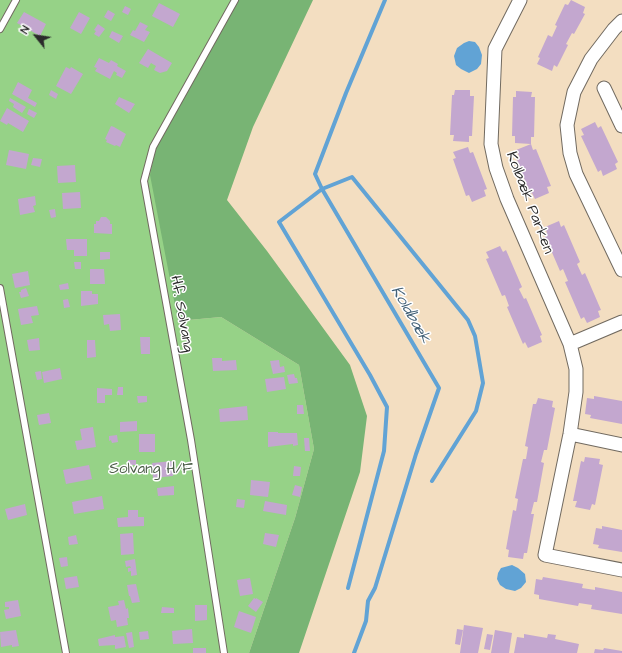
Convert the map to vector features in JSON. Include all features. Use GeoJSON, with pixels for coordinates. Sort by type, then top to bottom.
{"type":"FeatureCollection","features":[{"type":"Feature","properties":{"kind":"street","name":"Kolbæk Parken"},"geometry":{"type":"LineString","coordinates":[[520,0],[495,49],[491,144],[496,168],[507,199],[570,344],[576,369],[576,392],[570,434],[546,555],[622,570]]}},
{"type":"Feature","properties":{"kind":"street"},"geometry":{"type":"LineString","coordinates":[[622,21],[614,28],[591,59],[574,92],[567,125],[570,153],[576,174],[622,270]]}},
{"type":"Feature","properties":{"kind":"street"},"geometry":{"type":"LineString","coordinates":[[604,88],[622,126]]}},
{"type":"Feature","properties":{"kind":"street"},"geometry":{"type":"LineString","coordinates":[[570,344],[622,322]]}},
{"type":"Feature","properties":{"kind":"street"},"geometry":{"type":"LineString","coordinates":[[570,434],[622,445]]}},
{"type":"Feature","properties":{"kind":"lane"},"geometry":{"type":"LineString","coordinates":[[0,29],[16,0]]}},
{"type":"Feature","properties":{"kind":"lane","name":"Hf. Solvang"},"geometry":{"type":"LineString","coordinates":[[224,653],[191,440],[144,181],[153,147],[235,0]]}},
{"type":"Feature","properties":{"kind":"lane"},"geometry":{"type":"LineString","coordinates":[[0,288],[66,653]]}},
{"type":"Feature","properties":{"kind":"green space","name":"Solvang H/F"},"geometry":{"type":"Polygon","coordinates":[[[0,0],[238,0],[168,123],[178,321],[221,317],[299,365],[314,449],[295,518],[249,653],[0,653],[0,0]]]}},
{"type":"Feature","properties":{"kind":"green space"},"geometry":{"type":"Polygon","coordinates":[[[238,0],[313,0],[253,127],[227,200],[267,251],[350,365],[367,416],[360,472],[299,653],[249,653],[295,518],[314,449],[299,365],[221,317],[178,321],[150,175],[156,147],[168,123],[238,0]]]}},
{"type":"Feature","properties":{"kind":"water"},"geometry":{"type":"Polygon","coordinates":[[[469,41],[475,42],[482,55],[481,64],[477,69],[469,73],[456,65],[454,56],[457,48],[469,41]]]}},
{"type":"Feature","properties":{"kind":"water"},"geometry":{"type":"Polygon","coordinates":[[[512,565],[525,574],[526,582],[521,588],[515,591],[506,589],[500,585],[497,579],[501,568],[512,565]]]}},
{"type":"Feature","properties":{"kind":"building"},"geometry":{"type":"Polygon","coordinates":[[[571,0],[585,7],[583,13],[585,14],[574,34],[572,33],[566,44],[568,45],[557,67],[554,65],[552,71],[537,64],[540,58],[538,57],[548,35],[552,37],[557,26],[555,25],[565,4],[568,5],[571,0]]]}},
{"type":"Feature","properties":{"kind":"building"},"geometry":{"type":"Polygon","coordinates":[[[159,3],[180,14],[173,27],[152,16],[159,3]]]}},
{"type":"Feature","properties":{"kind":"building"},"geometry":{"type":"Polygon","coordinates":[[[125,6],[131,9],[128,15],[122,12],[125,6]]]}},
{"type":"Feature","properties":{"kind":"building"},"geometry":{"type":"Polygon","coordinates":[[[108,10],[115,14],[111,21],[104,17],[108,10]]]}},
{"type":"Feature","properties":{"kind":"building"},"geometry":{"type":"Polygon","coordinates":[[[24,12],[46,24],[40,36],[17,23],[24,12]]]}},
{"type":"Feature","properties":{"kind":"building"},"geometry":{"type":"Polygon","coordinates":[[[79,12],[90,18],[81,34],[70,28],[79,12]]]}},
{"type":"Feature","properties":{"kind":"building"},"geometry":{"type":"Polygon","coordinates":[[[140,22],[148,26],[145,30],[150,32],[144,42],[130,35],[133,30],[135,31],[140,22]]]}},
{"type":"Feature","properties":{"kind":"building"},"geometry":{"type":"Polygon","coordinates":[[[98,24],[105,29],[99,37],[94,34],[96,31],[94,30],[98,24]]]}},
{"type":"Feature","properties":{"kind":"building"},"geometry":{"type":"Polygon","coordinates":[[[112,31],[123,36],[119,43],[109,37],[112,31]]]}},
{"type":"Feature","properties":{"kind":"building"},"geometry":{"type":"Polygon","coordinates":[[[148,49],[172,63],[167,71],[160,73],[154,70],[156,66],[151,63],[148,68],[139,63],[148,49]]]}},
{"type":"Feature","properties":{"kind":"building"},"geometry":{"type":"Polygon","coordinates":[[[99,58],[109,63],[111,60],[118,64],[117,66],[126,71],[122,78],[116,75],[117,73],[114,71],[110,79],[95,71],[97,68],[94,67],[99,58]]]}},
{"type":"Feature","properties":{"kind":"building"},"geometry":{"type":"Polygon","coordinates":[[[66,67],[70,69],[71,67],[83,74],[71,94],[56,86],[66,67]]]}},
{"type":"Feature","properties":{"kind":"building"},"geometry":{"type":"Polygon","coordinates":[[[18,82],[32,90],[28,98],[37,103],[35,107],[12,94],[18,82]]]}},
{"type":"Feature","properties":{"kind":"building"},"geometry":{"type":"Polygon","coordinates":[[[51,90],[58,94],[56,99],[49,95],[51,90]]]}},
{"type":"Feature","properties":{"kind":"building"},"geometry":{"type":"Polygon","coordinates":[[[455,90],[470,90],[470,96],[474,96],[472,136],[469,136],[469,142],[453,141],[454,135],[450,135],[452,95],[454,95],[455,90]]]}},
{"type":"Feature","properties":{"kind":"building"},"geometry":{"type":"Polygon","coordinates":[[[516,91],[532,92],[531,97],[535,97],[534,137],[531,137],[531,144],[515,143],[515,136],[512,136],[513,97],[516,97],[516,91]]]}},
{"type":"Feature","properties":{"kind":"building"},"geometry":{"type":"Polygon","coordinates":[[[119,97],[135,104],[129,113],[115,104],[119,97]]]}},
{"type":"Feature","properties":{"kind":"building"},"geometry":{"type":"Polygon","coordinates":[[[10,98],[26,107],[22,113],[13,107],[14,104],[9,101],[10,98]]]}},
{"type":"Feature","properties":{"kind":"building"},"geometry":{"type":"Polygon","coordinates":[[[7,108],[29,121],[23,132],[8,123],[7,125],[0,121],[7,108]]]}},
{"type":"Feature","properties":{"kind":"building"},"geometry":{"type":"Polygon","coordinates":[[[29,109],[37,113],[34,118],[27,114],[29,109]]]}},
{"type":"Feature","properties":{"kind":"building"},"geometry":{"type":"Polygon","coordinates":[[[595,122],[598,128],[601,126],[618,162],[615,164],[617,169],[603,176],[601,170],[598,172],[581,136],[584,135],[581,129],[595,122]]]}},
{"type":"Feature","properties":{"kind":"building"},"geometry":{"type":"Polygon","coordinates":[[[111,126],[126,134],[120,147],[106,142],[107,140],[105,139],[111,126]]]}},
{"type":"Feature","properties":{"kind":"building"},"geometry":{"type":"Polygon","coordinates":[[[531,144],[533,150],[536,149],[551,186],[547,187],[549,193],[535,199],[532,193],[530,194],[516,157],[519,156],[516,150],[531,144]]]}},
{"type":"Feature","properties":{"kind":"building"},"geometry":{"type":"Polygon","coordinates":[[[468,147],[470,153],[473,152],[487,189],[484,190],[486,196],[472,202],[469,195],[466,196],[453,159],[456,158],[453,152],[468,147]]]}},
{"type":"Feature","properties":{"kind":"building"},"geometry":{"type":"Polygon","coordinates":[[[9,150],[29,154],[26,169],[6,165],[9,150]]]}},
{"type":"Feature","properties":{"kind":"building"},"geometry":{"type":"Polygon","coordinates":[[[33,158],[42,159],[40,167],[31,165],[33,158]]]}},
{"type":"Feature","properties":{"kind":"building"},"geometry":{"type":"Polygon","coordinates":[[[75,165],[76,182],[58,183],[57,166],[75,165]]]}},
{"type":"Feature","properties":{"kind":"building"},"geometry":{"type":"Polygon","coordinates":[[[80,192],[81,208],[63,209],[62,193],[80,192]]]}},
{"type":"Feature","properties":{"kind":"building"},"geometry":{"type":"Polygon","coordinates":[[[35,196],[36,205],[33,206],[35,212],[20,215],[18,199],[35,196]]]}},
{"type":"Feature","properties":{"kind":"building"},"geometry":{"type":"Polygon","coordinates":[[[55,209],[56,217],[51,218],[49,210],[55,209]]]}},
{"type":"Feature","properties":{"kind":"building"},"geometry":{"type":"Polygon","coordinates":[[[101,217],[106,217],[110,221],[110,224],[112,224],[112,234],[94,233],[94,224],[96,224],[96,221],[99,221],[101,217]]]}},
{"type":"Feature","properties":{"kind":"building"},"geometry":{"type":"Polygon","coordinates":[[[559,221],[561,227],[564,225],[580,262],[577,264],[582,275],[585,273],[601,310],[598,311],[600,317],[587,323],[584,317],[581,319],[565,282],[568,281],[563,269],[560,271],[544,234],[547,233],[545,227],[559,221]]]}},
{"type":"Feature","properties":{"kind":"building"},"geometry":{"type":"Polygon","coordinates":[[[66,239],[87,239],[87,256],[74,256],[74,250],[67,250],[66,239]]]}},
{"type":"Feature","properties":{"kind":"building"},"geometry":{"type":"Polygon","coordinates":[[[500,246],[503,252],[506,250],[522,287],[519,289],[524,299],[526,298],[542,335],[540,336],[542,342],[528,348],[525,342],[523,344],[507,307],[509,306],[505,295],[502,296],[486,259],[489,258],[486,252],[500,246]]]}},
{"type":"Feature","properties":{"kind":"building"},"geometry":{"type":"Polygon","coordinates":[[[100,252],[110,252],[110,259],[100,260],[100,252]]]}},
{"type":"Feature","properties":{"kind":"building"},"geometry":{"type":"Polygon","coordinates":[[[74,262],[81,262],[81,269],[75,269],[74,262]]]}},
{"type":"Feature","properties":{"kind":"building"},"geometry":{"type":"Polygon","coordinates":[[[90,269],[104,269],[105,284],[90,284],[90,269]]]}},
{"type":"Feature","properties":{"kind":"building"},"geometry":{"type":"Polygon","coordinates":[[[28,271],[30,285],[15,288],[12,274],[28,271]]]}},
{"type":"Feature","properties":{"kind":"building"},"geometry":{"type":"Polygon","coordinates":[[[68,283],[69,289],[60,290],[59,285],[68,283]]]}},
{"type":"Feature","properties":{"kind":"building"},"geometry":{"type":"Polygon","coordinates":[[[26,288],[29,296],[21,298],[19,292],[26,288]]]}},
{"type":"Feature","properties":{"kind":"building"},"geometry":{"type":"Polygon","coordinates":[[[81,291],[92,291],[92,294],[98,294],[98,304],[81,306],[81,291]]]}},
{"type":"Feature","properties":{"kind":"building"},"geometry":{"type":"Polygon","coordinates":[[[68,299],[70,307],[64,308],[63,300],[68,299]]]}},
{"type":"Feature","properties":{"kind":"building"},"geometry":{"type":"Polygon","coordinates":[[[37,306],[39,315],[31,316],[33,323],[21,325],[18,309],[37,306]]]}},
{"type":"Feature","properties":{"kind":"building"},"geometry":{"type":"Polygon","coordinates":[[[120,314],[121,330],[110,331],[109,324],[104,325],[103,315],[120,314]]]}},
{"type":"Feature","properties":{"kind":"building"},"geometry":{"type":"Polygon","coordinates":[[[140,337],[150,337],[150,354],[141,354],[140,337]]]}},
{"type":"Feature","properties":{"kind":"building"},"geometry":{"type":"Polygon","coordinates":[[[39,338],[40,350],[29,351],[27,340],[39,338]]]}},
{"type":"Feature","properties":{"kind":"building"},"geometry":{"type":"Polygon","coordinates":[[[87,340],[95,340],[96,357],[87,358],[87,340]]]}},
{"type":"Feature","properties":{"kind":"building"},"geometry":{"type":"Polygon","coordinates":[[[212,358],[222,358],[222,361],[236,360],[237,370],[213,371],[212,358]]]}},
{"type":"Feature","properties":{"kind":"building"},"geometry":{"type":"Polygon","coordinates":[[[279,360],[280,367],[284,366],[285,372],[273,374],[270,361],[279,360]]]}},
{"type":"Feature","properties":{"kind":"building"},"geometry":{"type":"Polygon","coordinates":[[[60,368],[62,379],[44,383],[42,372],[60,368]]]}},
{"type":"Feature","properties":{"kind":"building"},"geometry":{"type":"Polygon","coordinates":[[[41,371],[42,379],[37,380],[35,372],[41,371]]]}},
{"type":"Feature","properties":{"kind":"building"},"geometry":{"type":"Polygon","coordinates":[[[294,374],[298,383],[289,384],[287,375],[294,374]]]}},
{"type":"Feature","properties":{"kind":"building"},"geometry":{"type":"Polygon","coordinates":[[[284,377],[286,389],[267,392],[265,379],[284,377]]]}},
{"type":"Feature","properties":{"kind":"building"},"geometry":{"type":"Polygon","coordinates":[[[118,387],[123,387],[123,395],[117,395],[118,387]]]}},
{"type":"Feature","properties":{"kind":"building"},"geometry":{"type":"Polygon","coordinates":[[[97,388],[112,389],[112,395],[105,395],[105,403],[97,403],[97,388]]]}},
{"type":"Feature","properties":{"kind":"building"},"geometry":{"type":"Polygon","coordinates":[[[137,396],[147,396],[147,402],[138,403],[137,396]]]}},
{"type":"Feature","properties":{"kind":"building"},"geometry":{"type":"Polygon","coordinates":[[[594,396],[622,401],[622,424],[590,418],[591,415],[585,414],[587,398],[594,399],[594,396]]]}},
{"type":"Feature","properties":{"kind":"building"},"geometry":{"type":"Polygon","coordinates":[[[538,398],[553,401],[552,407],[555,408],[547,450],[544,450],[541,462],[544,463],[537,502],[534,502],[531,514],[534,514],[527,553],[524,553],[523,559],[508,557],[509,550],[506,549],[513,510],[516,511],[518,499],[515,498],[523,459],[526,459],[528,447],[525,446],[533,404],[536,404],[538,398]]]}},
{"type":"Feature","properties":{"kind":"building"},"geometry":{"type":"Polygon","coordinates":[[[297,405],[303,405],[304,414],[297,414],[297,405]]]}},
{"type":"Feature","properties":{"kind":"building"},"geometry":{"type":"Polygon","coordinates":[[[247,406],[248,420],[220,422],[219,409],[247,406]]]}},
{"type":"Feature","properties":{"kind":"building"},"geometry":{"type":"Polygon","coordinates":[[[49,413],[51,423],[39,425],[37,415],[49,413]]]}},
{"type":"Feature","properties":{"kind":"building"},"geometry":{"type":"Polygon","coordinates":[[[137,421],[137,431],[120,432],[120,422],[137,421]]]}},
{"type":"Feature","properties":{"kind":"building"},"geometry":{"type":"Polygon","coordinates":[[[93,427],[96,447],[77,450],[75,441],[82,440],[80,429],[93,427]]]}},
{"type":"Feature","properties":{"kind":"building"},"geometry":{"type":"Polygon","coordinates":[[[268,432],[297,433],[298,445],[293,446],[293,444],[268,447],[268,432]]]}},
{"type":"Feature","properties":{"kind":"building"},"geometry":{"type":"Polygon","coordinates":[[[139,434],[155,434],[155,452],[139,452],[139,434]]]}},
{"type":"Feature","properties":{"kind":"building"},"geometry":{"type":"Polygon","coordinates":[[[117,435],[118,442],[112,443],[111,440],[109,441],[109,436],[117,435]]]}},
{"type":"Feature","properties":{"kind":"building"},"geometry":{"type":"Polygon","coordinates":[[[304,438],[309,438],[310,451],[305,451],[304,438]]]}},
{"type":"Feature","properties":{"kind":"building"},"geometry":{"type":"Polygon","coordinates":[[[585,457],[600,459],[599,464],[603,465],[595,505],[592,504],[590,510],[575,507],[577,501],[573,501],[581,461],[584,462],[585,457]]]}},
{"type":"Feature","properties":{"kind":"building"},"geometry":{"type":"Polygon","coordinates":[[[128,460],[136,460],[136,465],[128,465],[128,460]]]}},
{"type":"Feature","properties":{"kind":"building"},"geometry":{"type":"Polygon","coordinates":[[[173,461],[173,476],[153,478],[152,463],[173,461]]]}},
{"type":"Feature","properties":{"kind":"building"},"geometry":{"type":"Polygon","coordinates":[[[89,465],[92,479],[66,484],[63,470],[89,465]]]}},
{"type":"Feature","properties":{"kind":"building"},"geometry":{"type":"Polygon","coordinates":[[[294,466],[301,467],[300,476],[293,476],[294,466]]]}},
{"type":"Feature","properties":{"kind":"building"},"geometry":{"type":"Polygon","coordinates":[[[251,480],[270,482],[268,497],[250,495],[251,480]]]}},
{"type":"Feature","properties":{"kind":"building"},"geometry":{"type":"Polygon","coordinates":[[[295,485],[302,487],[300,497],[292,495],[295,485]]]}},
{"type":"Feature","properties":{"kind":"building"},"geometry":{"type":"Polygon","coordinates":[[[174,486],[174,495],[158,496],[157,488],[174,486]]]}},
{"type":"Feature","properties":{"kind":"building"},"geometry":{"type":"Polygon","coordinates":[[[102,496],[104,509],[74,514],[72,502],[102,496]]]}},
{"type":"Feature","properties":{"kind":"building"},"geometry":{"type":"Polygon","coordinates":[[[237,499],[245,500],[244,508],[236,507],[237,499]]]}},
{"type":"Feature","properties":{"kind":"building"},"geometry":{"type":"Polygon","coordinates":[[[265,501],[287,505],[286,515],[263,511],[265,501]]]}},
{"type":"Feature","properties":{"kind":"building"},"geometry":{"type":"Polygon","coordinates":[[[25,504],[27,515],[8,520],[5,509],[25,504]]]}},
{"type":"Feature","properties":{"kind":"building"},"geometry":{"type":"Polygon","coordinates":[[[128,510],[138,510],[138,517],[144,517],[144,526],[118,527],[117,518],[128,517],[128,510]]]}},
{"type":"Feature","properties":{"kind":"building"},"geometry":{"type":"Polygon","coordinates":[[[602,526],[622,530],[622,552],[598,548],[599,545],[593,544],[596,528],[602,529],[602,526]]]}},
{"type":"Feature","properties":{"kind":"building"},"geometry":{"type":"Polygon","coordinates":[[[133,533],[134,554],[121,555],[120,534],[133,533]]]}},
{"type":"Feature","properties":{"kind":"building"},"geometry":{"type":"Polygon","coordinates":[[[265,533],[279,535],[276,547],[263,544],[265,533]]]}},
{"type":"Feature","properties":{"kind":"building"},"geometry":{"type":"Polygon","coordinates":[[[76,535],[78,544],[69,545],[68,537],[76,535]]]}},
{"type":"Feature","properties":{"kind":"building"},"geometry":{"type":"Polygon","coordinates":[[[67,557],[68,566],[61,567],[59,558],[67,557]]]}},
{"type":"Feature","properties":{"kind":"building"},"geometry":{"type":"Polygon","coordinates":[[[135,559],[137,575],[131,576],[131,571],[128,572],[128,568],[131,568],[130,566],[126,567],[125,561],[135,559]]]}},
{"type":"Feature","properties":{"kind":"building"},"geometry":{"type":"Polygon","coordinates":[[[77,576],[79,587],[66,589],[64,578],[77,576]]]}},
{"type":"Feature","properties":{"kind":"building"},"geometry":{"type":"Polygon","coordinates":[[[543,577],[583,584],[582,588],[595,590],[595,587],[622,592],[622,614],[591,609],[592,605],[579,603],[578,606],[539,599],[539,595],[534,594],[536,579],[542,580],[543,577]]]}},
{"type":"Feature","properties":{"kind":"building"},"geometry":{"type":"Polygon","coordinates":[[[250,578],[253,594],[240,596],[237,580],[250,578]]]}},
{"type":"Feature","properties":{"kind":"building"},"geometry":{"type":"Polygon","coordinates":[[[136,584],[140,602],[132,603],[127,585],[136,584]]]}},
{"type":"Feature","properties":{"kind":"building"},"geometry":{"type":"Polygon","coordinates":[[[254,598],[263,602],[256,612],[248,606],[254,598]]]}},
{"type":"Feature","properties":{"kind":"building"},"geometry":{"type":"Polygon","coordinates":[[[18,600],[21,616],[6,619],[4,610],[9,609],[9,607],[5,607],[5,602],[18,600]]]}},
{"type":"Feature","properties":{"kind":"building"},"geometry":{"type":"Polygon","coordinates":[[[124,600],[126,609],[128,608],[128,625],[117,627],[116,620],[111,621],[108,607],[119,605],[118,601],[124,600]]]}},
{"type":"Feature","properties":{"kind":"building"},"geometry":{"type":"Polygon","coordinates":[[[195,605],[207,605],[207,620],[195,621],[195,605]]]}},
{"type":"Feature","properties":{"kind":"building"},"geometry":{"type":"Polygon","coordinates":[[[162,607],[174,608],[174,613],[161,613],[162,607]]]}},
{"type":"Feature","properties":{"kind":"building"},"geometry":{"type":"Polygon","coordinates":[[[239,611],[256,617],[251,633],[234,627],[239,611]]]}},
{"type":"Feature","properties":{"kind":"building"},"geometry":{"type":"Polygon","coordinates":[[[464,625],[483,628],[478,653],[460,653],[464,625]]]}},
{"type":"Feature","properties":{"kind":"building"},"geometry":{"type":"Polygon","coordinates":[[[192,629],[193,643],[173,644],[172,631],[192,629]]]}},
{"type":"Feature","properties":{"kind":"building"},"geometry":{"type":"Polygon","coordinates":[[[457,629],[463,630],[460,645],[455,644],[457,629]]]}},
{"type":"Feature","properties":{"kind":"building"},"geometry":{"type":"Polygon","coordinates":[[[16,630],[19,646],[12,647],[12,645],[1,647],[0,632],[16,630]]]}},
{"type":"Feature","properties":{"kind":"building"},"geometry":{"type":"Polygon","coordinates":[[[495,630],[512,633],[509,653],[491,653],[495,630]]]}},
{"type":"Feature","properties":{"kind":"building"},"geometry":{"type":"Polygon","coordinates":[[[148,631],[149,639],[140,640],[139,632],[148,631]]]}},
{"type":"Feature","properties":{"kind":"building"},"geometry":{"type":"Polygon","coordinates":[[[132,632],[134,647],[129,648],[126,633],[132,632]]]}},
{"type":"Feature","properties":{"kind":"building"},"geometry":{"type":"Polygon","coordinates":[[[487,634],[493,635],[490,650],[484,649],[487,634]]]}},
{"type":"Feature","properties":{"kind":"building"},"geometry":{"type":"Polygon","coordinates":[[[524,634],[547,638],[548,634],[556,635],[555,639],[579,644],[577,653],[514,653],[517,637],[524,638],[524,634]]]}},
{"type":"Feature","properties":{"kind":"building"},"geometry":{"type":"Polygon","coordinates":[[[115,635],[115,637],[124,636],[126,647],[115,649],[115,645],[99,646],[98,639],[115,635]]]}},
{"type":"Feature","properties":{"kind":"building"},"geometry":{"type":"Polygon","coordinates":[[[193,648],[206,648],[206,653],[193,653],[193,648]]]}},
{"type":"Feature","properties":{"kind":"building"},"geometry":{"type":"Polygon","coordinates":[[[604,648],[622,651],[622,653],[594,653],[595,649],[603,650],[604,648]]]}},
{"type":"Feature","properties":{"kind":"waterway","name":"Koldbæk"},"geometry":{"type":"LineString","coordinates":[[354,653],[366,621],[368,601],[375,588],[416,454],[439,388],[322,189],[315,174],[346,93],[385,0]]}},
{"type":"Feature","properties":{"kind":"waterway"},"geometry":{"type":"LineString","coordinates":[[348,588],[384,451],[387,407],[370,375],[279,222],[322,189],[352,177],[468,320],[475,336],[483,383],[476,411],[432,481]]}}]}
